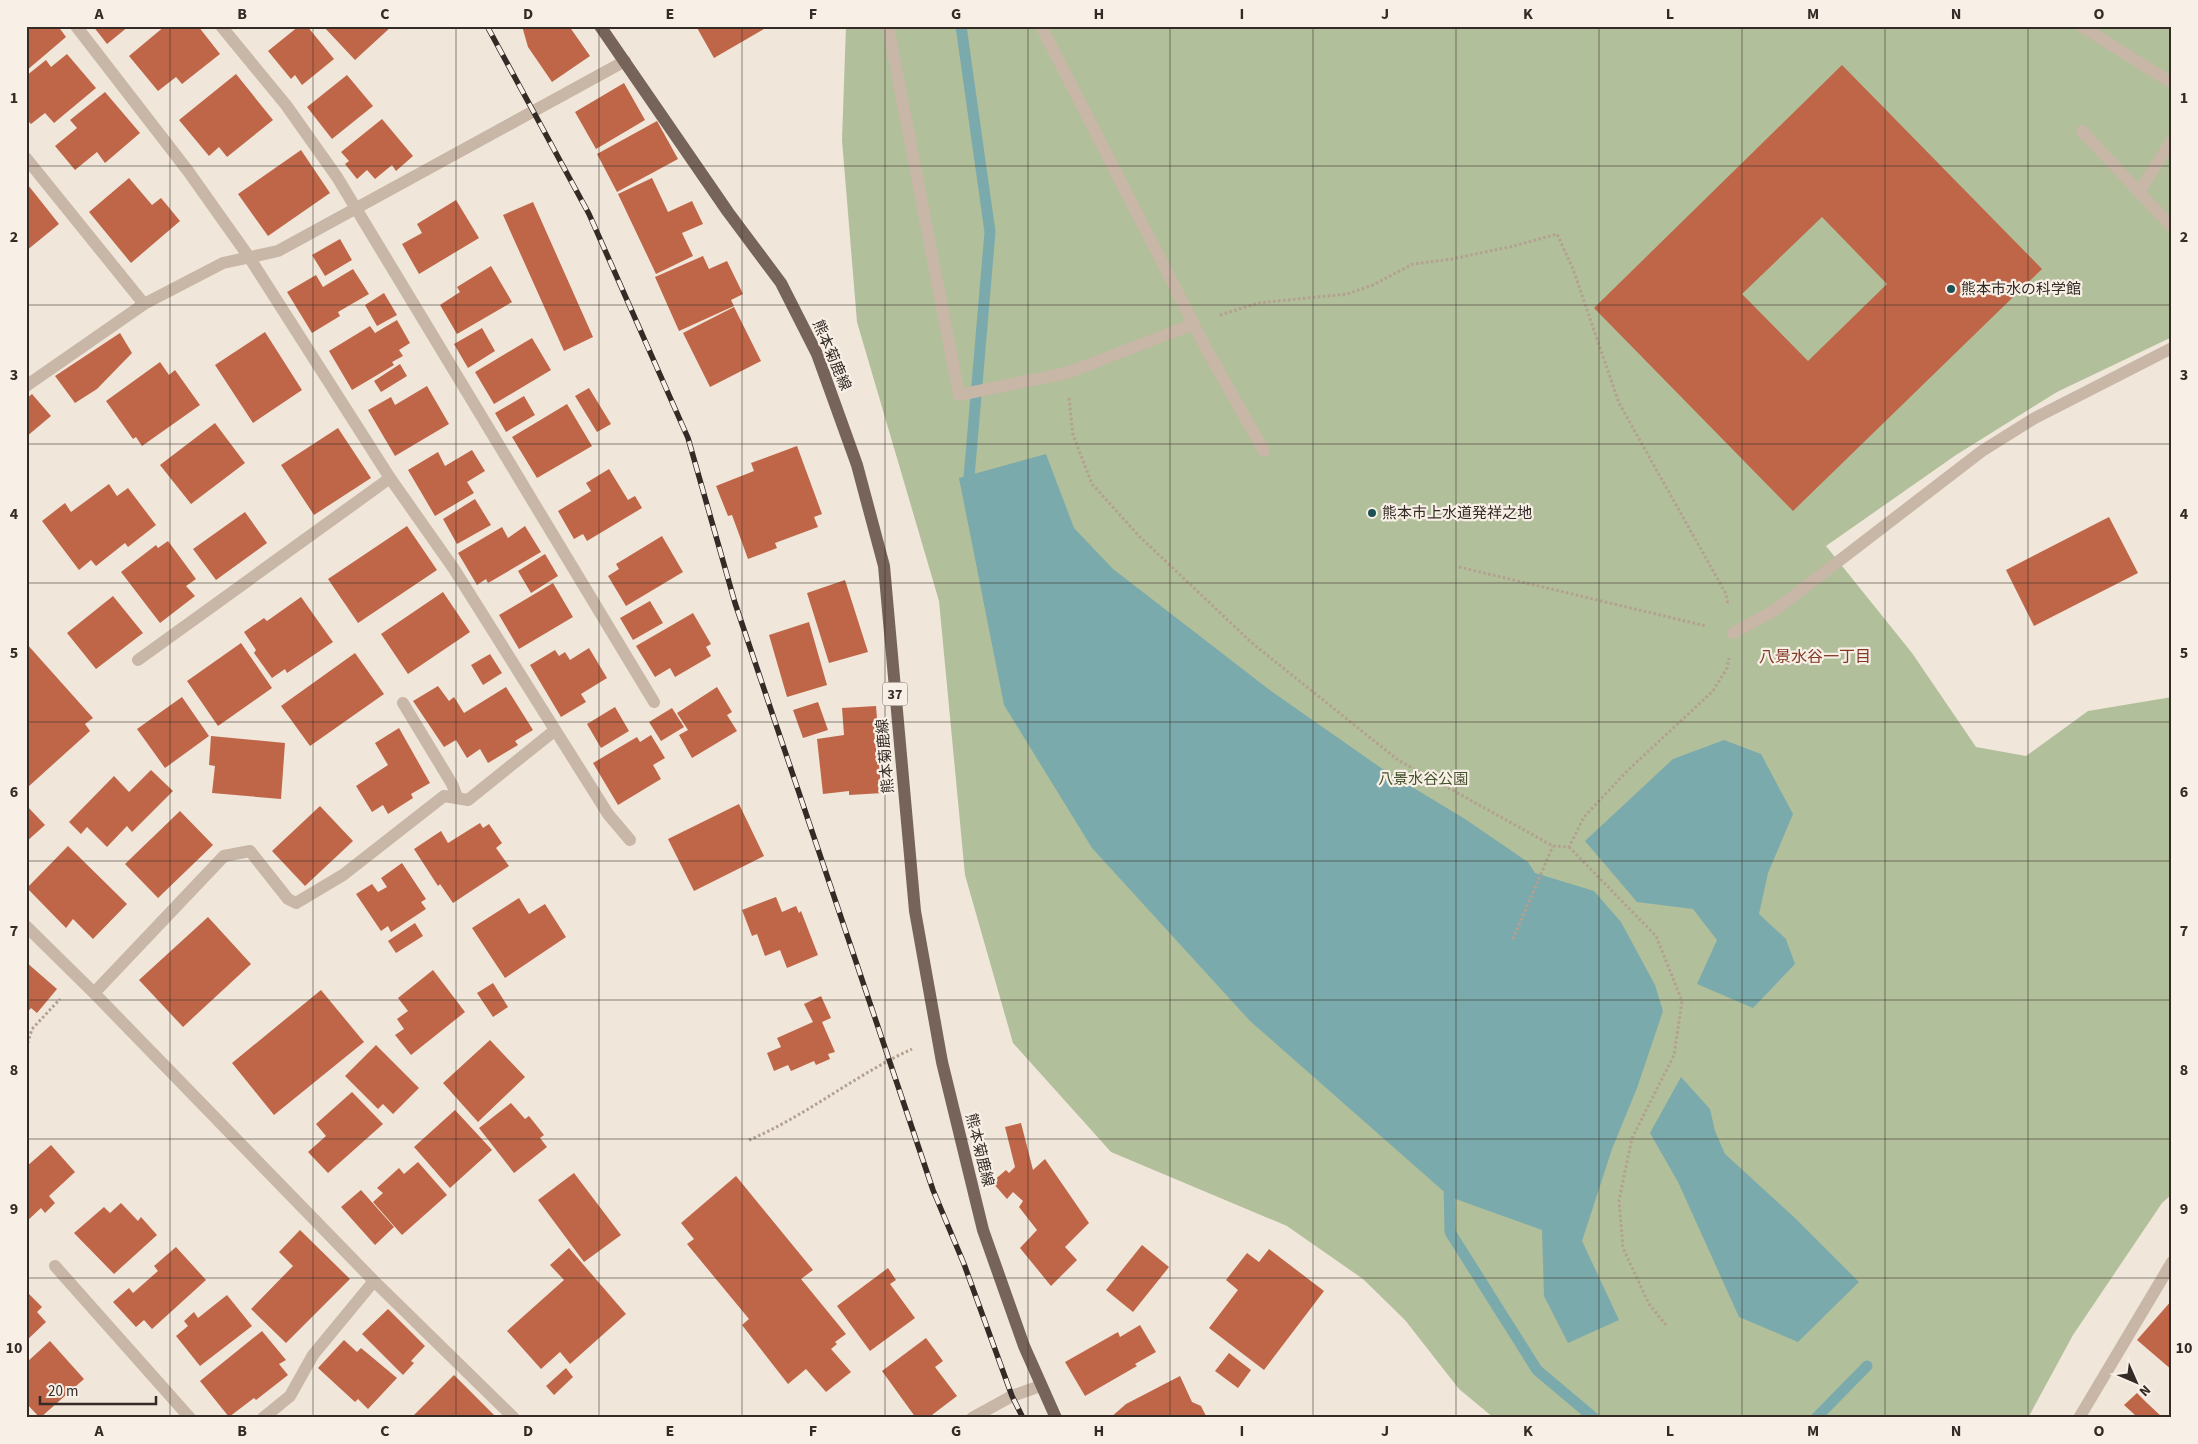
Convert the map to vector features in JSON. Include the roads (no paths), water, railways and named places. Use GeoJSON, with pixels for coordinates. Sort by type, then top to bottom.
{"type":"FeatureCollection","features":[{"type":"Feature","properties":{"kind":"main road","name":"熊本菊鹿線"},"geometry":{"type":"LineString","coordinates":[[600,26],[728,212],[781,284],[816,354],[857,465],[884,566],[915,912],[937,1037],[984,1230],[1040,1386],[1056,1418]]}},
{"type":"Feature","properties":{"kind":"street"},"geometry":{"type":"LineString","coordinates":[[76,26],[188,171],[249,257],[390,478],[454,569],[554,731],[608,814],[630,840]]}},
{"type":"Feature","properties":{"kind":"street"},"geometry":{"type":"LineString","coordinates":[[221,26],[286,105],[337,177],[654,702]]}},
{"type":"Feature","properties":{"kind":"street"},"geometry":{"type":"LineString","coordinates":[[888,26],[959,395],[1067,373],[1194,324]]}},
{"type":"Feature","properties":{"kind":"street"},"geometry":{"type":"LineString","coordinates":[[1041,26],[1194,324],[1264,451]]}},
{"type":"Feature","properties":{"kind":"street"},"geometry":{"type":"LineString","coordinates":[[2081,26],[2172,83]]}},
{"type":"Feature","properties":{"kind":"street"},"geometry":{"type":"LineString","coordinates":[[26,386],[144,304],[223,263],[278,251],[625,61]]}},
{"type":"Feature","properties":{"kind":"street"},"geometry":{"type":"LineString","coordinates":[[2082,131],[2172,227]]}},
{"type":"Feature","properties":{"kind":"street"},"geometry":{"type":"LineString","coordinates":[[2139,192],[2172,140]]}},
{"type":"Feature","properties":{"kind":"street"},"geometry":{"type":"LineString","coordinates":[[26,158],[144,304]]}},
{"type":"Feature","properties":{"kind":"street"},"geometry":{"type":"LineString","coordinates":[[1733,633],[1776,610],[1982,451],[2033,419],[2172,348]]}},
{"type":"Feature","properties":{"kind":"street"},"geometry":{"type":"LineString","coordinates":[[138,660],[390,478]]}},
{"type":"Feature","properties":{"kind":"street"},"geometry":{"type":"LineString","coordinates":[[403,703],[452,784],[457,796]]}},
{"type":"Feature","properties":{"kind":"street"},"geometry":{"type":"LineString","coordinates":[[94,993],[224,856],[250,851],[288,899],[296,903],[343,875],[444,796],[457,796],[468,800],[554,731]]}},
{"type":"Feature","properties":{"kind":"street"},"geometry":{"type":"LineString","coordinates":[[26,926],[94,993],[374,1281],[514,1418]]}},
{"type":"Feature","properties":{"kind":"street"},"geometry":{"type":"LineString","coordinates":[[2079,1418],[2172,1262]]}},
{"type":"Feature","properties":{"kind":"street"},"geometry":{"type":"LineString","coordinates":[[55,1266],[190,1418]]}},
{"type":"Feature","properties":{"kind":"street"},"geometry":{"type":"LineString","coordinates":[[263,1418],[290,1396],[312,1355],[374,1281]]}},
{"type":"Feature","properties":{"kind":"street"},"geometry":{"type":"LineString","coordinates":[[972,1418],[1012,1396],[1040,1386]]}},
{"type":"Feature","properties":{"kind":"water"},"geometry":{"type":"Polygon","coordinates":[[[1046,454],[1074,528],[1113,569],[1271,691],[1384,770],[1465,819],[1528,862],[1535,873],[1594,891],[1621,922],[1655,985],[1663,1011],[1637,1088],[1612,1149],[1582,1241],[1619,1320],[1568,1343],[1544,1296],[1542,1230],[1450,1197],[1250,1021],[1092,848],[1004,705],[959,478],[1046,454]]]}},
{"type":"Feature","properties":{"kind":"water"},"geometry":{"type":"Polygon","coordinates":[[[1724,740],[1761,754],[1793,814],[1768,873],[1759,914],[1786,939],[1795,964],[1753,1008],[1697,984],[1717,940],[1693,909],[1637,902],[1585,841],[1673,759],[1724,740]]]}},
{"type":"Feature","properties":{"kind":"water"},"geometry":{"type":"Polygon","coordinates":[[[1681,1077],[1710,1109],[1715,1131],[1725,1154],[1795,1218],[1859,1282],[1798,1342],[1739,1317],[1678,1182],[1650,1133],[1681,1077]]]}},
{"type":"Feature","properties":{"kind":"waterway"},"geometry":{"type":"LineString","coordinates":[[961,26],[990,232],[968,489]]}},
{"type":"Feature","properties":{"kind":"waterway"},"geometry":{"type":"LineString","coordinates":[[1449,1181],[1450,1232],[1537,1370],[1594,1418]]}},
{"type":"Feature","properties":{"kind":"waterway"},"geometry":{"type":"LineString","coordinates":[[1816,1418],[1867,1366]]}},
{"type":"Feature","properties":{"kind":"railway"},"geometry":{"type":"LineString","coordinates":[[487,26],[589,214],[688,438],[735,603],[933,1190],[964,1264],[1012,1396],[1023,1418]]}},
{"type":"Feature","properties":{"kind":"place","name":"熊本市水の科学館"},"geometry":{"type":"Point","coordinates":[1951,289]}},
{"type":"Feature","properties":{"kind":"place","name":"熊本市上水道発祥之地"},"geometry":{"type":"Point","coordinates":[1372,513]}},
{"type":"Feature","properties":{"kind":"district","name":"八景水谷一丁目"},"geometry":{"type":"Point","coordinates":[1815,656]}},
{"type":"Feature","properties":{"kind":"park label","name":"八景水谷公園"},"geometry":{"type":"Point","coordinates":[1423,779]}}]}
